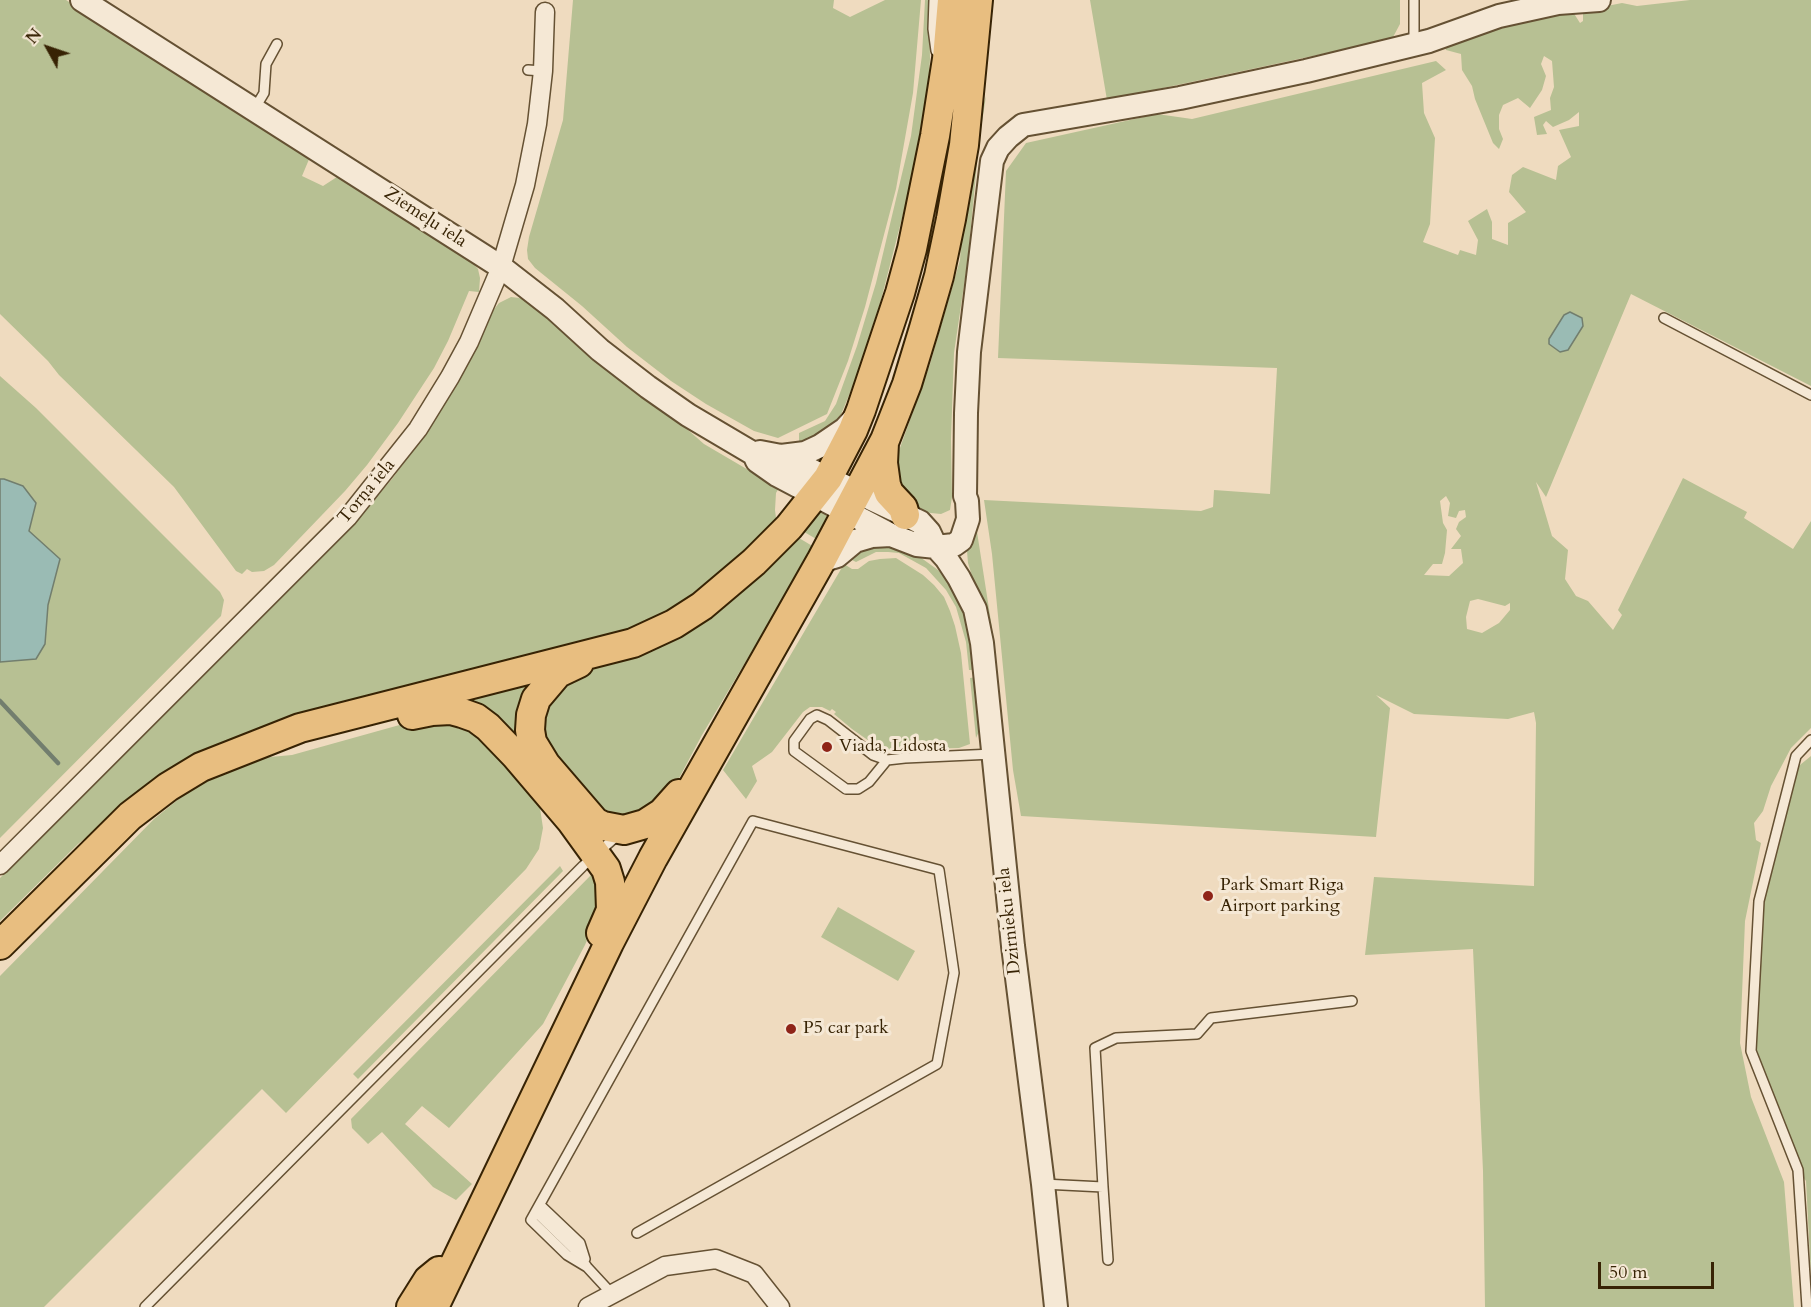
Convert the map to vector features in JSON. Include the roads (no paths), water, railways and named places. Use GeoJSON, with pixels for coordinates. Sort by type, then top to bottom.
{"type":"FeatureCollection","features":[{"type":"Feature","properties":{"kind":"main road"},"geometry":{"type":"LineString","coordinates":[[0,945],[38,905],[149,801],[201,767],[300,728],[633,643],[674,624],[702,606],[754,562],[789,527],[821,487],[849,439],[858,416],[900,293],[912,249],[947,59],[952,0]]}},
{"type":"Feature","properties":{"kind":"main road"},"geometry":{"type":"LineString","coordinates":[[434,1307],[543,1078],[653,858],[821,561],[885,440],[907,384],[939,276],[964,145],[978,0]]}},
{"type":"Feature","properties":{"kind":"main road"},"geometry":{"type":"LineString","coordinates":[[885,440],[883,463],[886,485],[894,499],[903,508],[898,525]]}},
{"type":"Feature","properties":{"kind":"main road"},"geometry":{"type":"LineString","coordinates":[[605,650],[558,673],[536,699],[531,715],[530,730],[537,752],[595,822],[624,830],[645,824],[662,813],[704,768]]}},
{"type":"Feature","properties":{"kind":"main road"},"geometry":{"type":"LineString","coordinates":[[261,744],[302,743],[432,711],[462,712],[488,727],[572,822],[606,869],[610,882],[611,910],[548,1042],[543,1078]]}},
{"type":"Feature","properties":{"kind":"main road"},"geometry":{"type":"LineString","coordinates":[[411,1307],[428,1280],[460,1252]]}},
{"type":"Feature","properties":{"kind":"street","name":"Ziemeļu iela"},"geometry":{"type":"LineString","coordinates":[[82,0],[501,267],[648,387],[688,415],[754,454],[757,461],[764,466],[821,487]]}},
{"type":"Feature","properties":{"kind":"street"},"geometry":{"type":"LineString","coordinates":[[936,547],[958,517],[965,496],[969,352],[988,185],[992,161],[998,148],[1008,137],[1023,125],[1180,98],[1414,45],[1499,16],[1558,3],[1599,0]]}},
{"type":"Feature","properties":{"kind":"street","name":"Torņa iela"},"geometry":{"type":"LineString","coordinates":[[0,865],[341,525],[418,429],[469,342],[501,267],[525,185],[537,124],[536,71],[545,12]]}},
{"type":"Feature","properties":{"kind":"street"},"geometry":{"type":"LineString","coordinates":[[781,456],[805,453],[820,446],[838,435],[858,416]]}},
{"type":"Feature","properties":{"kind":"street","name":"Ziemeļu iela"},"geometry":{"type":"LineString","coordinates":[[754,454],[760,452],[781,456],[821,487]]}},
{"type":"Feature","properties":{"kind":"street","name":"Dzirnieku iela"},"geometry":{"type":"LineString","coordinates":[[821,487],[898,525],[920,522],[946,558],[975,609],[982,643],[1026,1064],[1043,1184],[1056,1307]]}},
{"type":"Feature","properties":{"kind":"street"},"geometry":{"type":"LineString","coordinates":[[821,561],[837,556],[855,541],[898,525]]}},
{"type":"Feature","properties":{"kind":"street"},"geometry":{"type":"LineString","coordinates":[[588,1307],[665,1266],[716,1259],[754,1274],[780,1307]]}},
{"type":"Feature","properties":{"kind":"lane"},"geometry":{"type":"LineString","coordinates":[[934,0],[933,29],[941,96]]}},
{"type":"Feature","properties":{"kind":"lane"},"geometry":{"type":"LineString","coordinates":[[974,54],[988,0]]}},
{"type":"Feature","properties":{"kind":"lane"},"geometry":{"type":"LineString","coordinates":[[1414,0],[1414,45]]}},
{"type":"Feature","properties":{"kind":"lane"},"geometry":{"type":"LineString","coordinates":[[253,110],[264,93],[266,64],[277,44]]}},
{"type":"Feature","properties":{"kind":"lane"},"geometry":{"type":"LineString","coordinates":[[1664,318],[1811,395]]}},
{"type":"Feature","properties":{"kind":"lane"},"geometry":{"type":"LineString","coordinates":[[887,760],[869,782],[858,789],[846,789],[794,752],[794,741],[810,719],[817,715],[828,720],[873,755],[887,760],[993,754]]}},
{"type":"Feature","properties":{"kind":"lane"},"geometry":{"type":"LineString","coordinates":[[1807,1307],[1797,1170],[1751,1051],[1759,901],[1796,756],[1811,740]]}},
{"type":"Feature","properties":{"kind":"lane"},"geometry":{"type":"LineString","coordinates":[[536,1212],[753,821],[939,870],[954,973],[937,1064],[637,1233]]}},
{"type":"Feature","properties":{"kind":"lane"},"geometry":{"type":"LineString","coordinates":[[595,822],[598,836],[596,856]]}},
{"type":"Feature","properties":{"kind":"lane"},"geometry":{"type":"LineString","coordinates":[[145,1307],[312,1138],[624,830]]}},
{"type":"Feature","properties":{"kind":"lane"},"geometry":{"type":"LineString","coordinates":[[0,936],[38,905]]}},
{"type":"Feature","properties":{"kind":"lane"},"geometry":{"type":"LineString","coordinates":[[1108,1260],[1095,1048],[1116,1038],[1197,1034],[1211,1018],[1352,1001]]}},
{"type":"Feature","properties":{"kind":"lane"},"geometry":{"type":"LineString","coordinates":[[1043,1184],[1104,1187]]}},
{"type":"Feature","properties":{"kind":"lane"},"geometry":{"type":"LineString","coordinates":[[536,1212],[567,1255],[587,1267],[612,1294]]}},
{"type":"Feature","properties":{"kind":"lane"},"geometry":{"type":"LineString","coordinates":[[536,1212],[580,1243],[587,1267]]}},
{"type":"Feature","properties":{"kind":"water"},"geometry":{"type":"Polygon","coordinates":[[[1570,312],[1582,318],[1583,326],[1568,350],[1560,352],[1549,344],[1549,339],[1564,315],[1570,312]]]}},
{"type":"Feature","properties":{"kind":"water"},"geometry":{"type":"Polygon","coordinates":[[[0,479],[23,486],[36,503],[29,531],[60,559],[48,605],[45,644],[36,659],[0,662],[0,479]]]}},
{"type":"Feature","properties":{"kind":"waterway"},"geometry":{"type":"LineString","coordinates":[[0,701],[58,763]]}},
{"type":"Feature","properties":{"kind":"place","name":"Viada, Lidosta"},"geometry":{"type":"Point","coordinates":[827,747]}},
{"type":"Feature","properties":{"kind":"place","name":"Park Smart Riga Airport parking"},"geometry":{"type":"Point","coordinates":[1208,896]}},
{"type":"Feature","properties":{"kind":"place","name":"P5 car park"},"geometry":{"type":"Point","coordinates":[791,1029]}}]}
